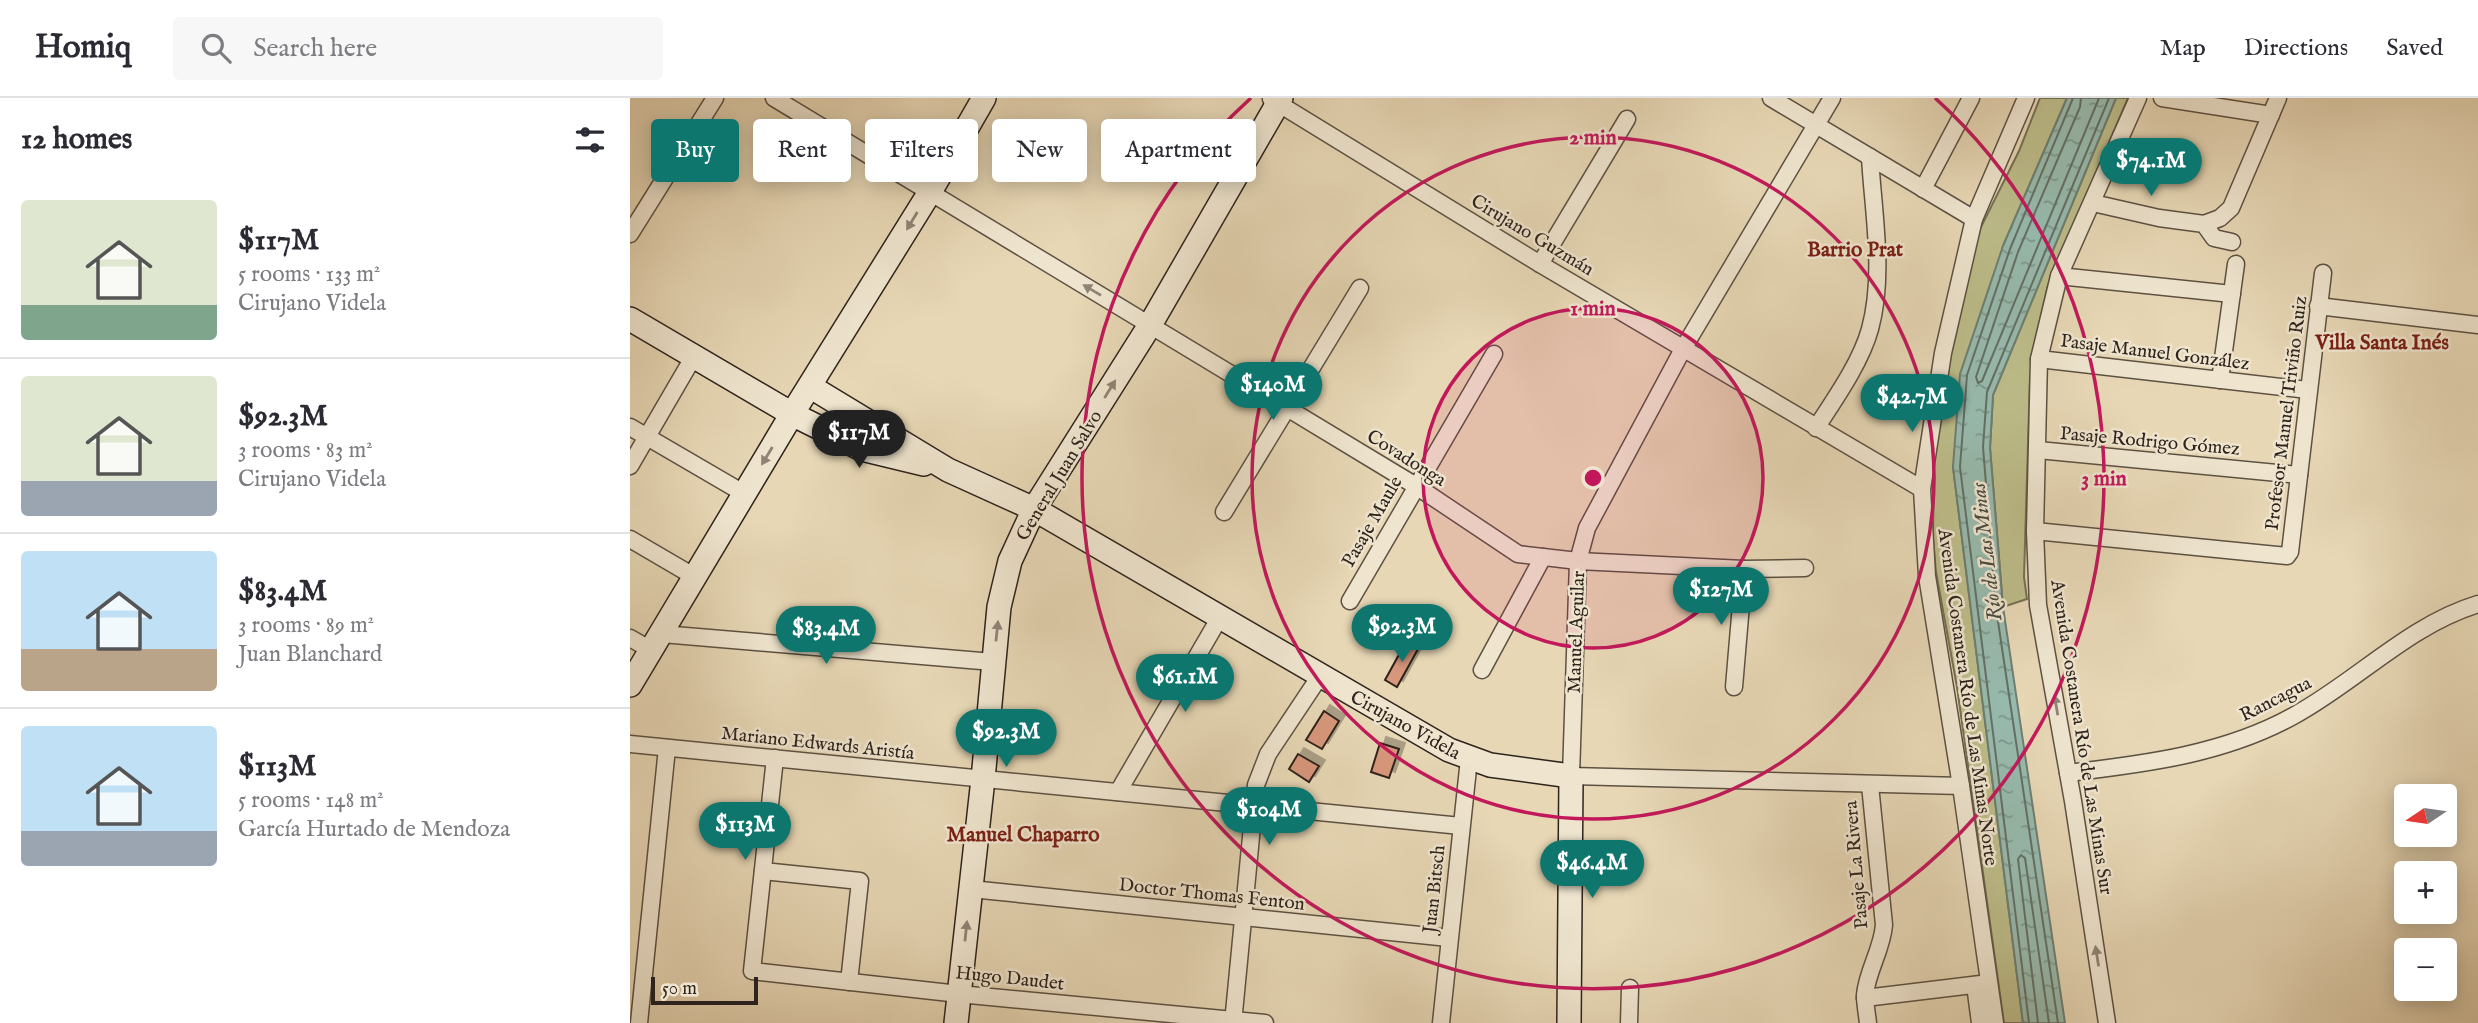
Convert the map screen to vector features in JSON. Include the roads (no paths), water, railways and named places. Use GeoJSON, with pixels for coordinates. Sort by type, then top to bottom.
{"type":"FeatureCollection","features":[{"type":"Feature","properties":{"kind":"street"},"geometry":{"type":"LineString","coordinates":[[630,234],[715,98]]}},
{"type":"Feature","properties":{"kind":"street","name":"Covadonga"},"geometry":{"type":"LineString","coordinates":[[774,98],[1416,486],[1518,554],[1578,562],[1744,569],[1805,568]]}},
{"type":"Feature","properties":{"kind":"street"},"geometry":{"type":"LineString","coordinates":[[630,684],[792,414],[930,192],[984,98]]}},
{"type":"Feature","properties":{"kind":"street"},"geometry":{"type":"LineString","coordinates":[[1771,98],[1974,219]]}},
{"type":"Feature","properties":{"kind":"street","name":"Manuel Aguilar"},"geometry":{"type":"LineString","coordinates":[[1569,1023],[1571,776],[1578,562],[1587,528],[1683,349],[1832,98]]}},
{"type":"Feature","properties":{"kind":"street"},"geometry":{"type":"LineString","coordinates":[[1923,189],[1971,98]]}},
{"type":"Feature","properties":{"kind":"street","name":"Avenida Costanera Río de Las Minas Norte"},"geometry":{"type":"LineString","coordinates":[[1995,1023],[1982,984],[1961,786],[1927,576],[1922,488],[1943,354],[1974,219],[2026,98]]}},
{"type":"Feature","properties":{"kind":"street","name":"Avenida Costanera Río de Las Minas Sur"},"geometry":{"type":"LineString","coordinates":[[2107,1023],[2068,773],[2038,605],[2035,531],[2039,359],[2059,276],[2138,98]]}},
{"type":"Feature","properties":{"kind":"street"},"geometry":{"type":"LineString","coordinates":[[2162,98],[2271,115]]}},
{"type":"Feature","properties":{"kind":"street"},"geometry":{"type":"LineString","coordinates":[[2093,203],[2159,218],[2204,224],[2220,218],[2231,208],[2278,98]]}},
{"type":"Feature","properties":{"kind":"street","name":"Cirujano Guzmán"},"geometry":{"type":"LineString","coordinates":[[1276,100],[1540,264],[1922,488]]}},
{"type":"Feature","properties":{"kind":"street","name":"General Juan Salvo"},"geometry":{"type":"LineString","coordinates":[[956,1023],[999,607],[1006,574],[1034,509],[1150,326],[1276,100]]}},
{"type":"Feature","properties":{"kind":"street"},"geometry":{"type":"LineString","coordinates":[[1540,264],[1627,120]]}},
{"type":"Feature","properties":{"kind":"street"},"geometry":{"type":"LineString","coordinates":[[1816,428],[1845,383],[1870,330],[1876,287],[1870,157]]}},
{"type":"Feature","properties":{"kind":"street"},"geometry":{"type":"LineString","coordinates":[[2204,224],[2214,238],[2232,242]]}},
{"type":"Feature","properties":{"kind":"street"},"geometry":{"type":"LineString","coordinates":[[2220,380],[2236,264]]}},
{"type":"Feature","properties":{"kind":"street","name":"Profesor Manuel Triviño Ruiz"},"geometry":{"type":"LineString","coordinates":[[2035,531],[2287,556],[2290,552],[2323,274]]}},
{"type":"Feature","properties":{"kind":"street"},"geometry":{"type":"LineString","coordinates":[[2059,276],[2232,294]]}},
{"type":"Feature","properties":{"kind":"street"},"geometry":{"type":"LineString","coordinates":[[1224,512],[1360,288]]}},
{"type":"Feature","properties":{"kind":"street"},"geometry":{"type":"LineString","coordinates":[[2318,306],[2478,325]]}},
{"type":"Feature","properties":{"kind":"street","name":"Cirujano Videla"},"geometry":{"type":"LineString","coordinates":[[630,318],[792,414],[862,449],[948,470]]}},
{"type":"Feature","properties":{"kind":"street","name":"Pasaje Maule"},"geometry":{"type":"LineString","coordinates":[[1350,601],[1494,354]]}},
{"type":"Feature","properties":{"kind":"street"},"geometry":{"type":"LineString","coordinates":[[630,466],[694,356]]}},
{"type":"Feature","properties":{"kind":"street","name":"Pasaje Manuel González"},"geometry":{"type":"LineString","coordinates":[[2039,359],[2308,390]]}},
{"type":"Feature","properties":{"kind":"street","name":"Cirujano Videla"},"geometry":{"type":"LineString","coordinates":[[811,387],[948,470],[1034,509],[1320,676],[1469,759],[1490,765],[1571,776],[1961,786]]}},
{"type":"Feature","properties":{"kind":"street"},"geometry":{"type":"LineString","coordinates":[[630,427],[745,494]]}},
{"type":"Feature","properties":{"kind":"street","name":"Pasaje Rodrigo Gómez"},"geometry":{"type":"LineString","coordinates":[[2038,450],[2299,475]]}},
{"type":"Feature","properties":{"kind":"street"},"geometry":{"type":"LineString","coordinates":[[630,539],[695,577]]}},
{"type":"Feature","properties":{"kind":"street"},"geometry":{"type":"LineString","coordinates":[[1482,670],[1543,558]]}},
{"type":"Feature","properties":{"kind":"street"},"geometry":{"type":"LineString","coordinates":[[1734,687],[1744,569]]}},
{"type":"Feature","properties":{"kind":"street","name":"Rancagua"},"geometry":{"type":"LineString","coordinates":[[2068,773],[2127,766],[2197,752],[2261,731],[2295,715],[2327,695],[2431,624],[2478,604]]}},
{"type":"Feature","properties":{"kind":"street"},"geometry":{"type":"LineString","coordinates":[[1118,792],[1220,617]]}},
{"type":"Feature","properties":{"kind":"street"},"geometry":{"type":"LineString","coordinates":[[630,638],[656,642],[993,662]]}},
{"type":"Feature","properties":{"kind":"street"},"geometry":{"type":"LineString","coordinates":[[1233,1021],[1256,785],[1262,765],[1320,676]]}},
{"type":"Feature","properties":{"kind":"street","name":"Mariano Edwards Aristía"},"geometry":{"type":"LineString","coordinates":[[630,744],[1461,826]]}},
{"type":"Feature","properties":{"kind":"street"},"geometry":{"type":"LineString","coordinates":[[639,1023],[638,961],[667,748]]}},
{"type":"Feature","properties":{"kind":"street"},"geometry":{"type":"LineString","coordinates":[[775,758],[762,871],[860,881],[849,982]]}},
{"type":"Feature","properties":{"kind":"street","name":"Juan Bitsch"},"geometry":{"type":"LineString","coordinates":[[1441,1023],[1469,759]]}},
{"type":"Feature","properties":{"kind":"street","name":"Pasaje La Rivera"},"geometry":{"type":"LineString","coordinates":[[1868,1023],[1865,998],[1868,978],[1881,943],[1884,925],[1870,785]]}},
{"type":"Feature","properties":{"kind":"street","name":"Hugo Daudet"},"geometry":{"type":"LineString","coordinates":[[762,871],[752,971],[1265,1023]]}},
{"type":"Feature","properties":{"kind":"street","name":"Doctor Thomas Fenton"},"geometry":{"type":"LineString","coordinates":[[971,888],[1449,938]]}},
{"type":"Feature","properties":{"kind":"street"},"geometry":{"type":"LineString","coordinates":[[1865,998],[1982,984],[1980,1023]]}},
{"type":"Feature","properties":{"kind":"street"},"geometry":{"type":"LineString","coordinates":[[1629,1023],[1630,988]]}},
{"type":"Feature","properties":{"kind":"water","name":"Río de Las Minas"},"geometry":{"type":"Polygon","coordinates":[[[2067,98],[2116,98],[1993,395],[1990,448],[2003,607],[2065,1023],[2023,1023],[1953,467],[1960,374],[2003,246],[2067,98]]]}},
{"type":"Feature","properties":{"kind":"district","name":"Barrio Prat"},"geometry":{"type":"Point","coordinates":[1855,249]}},
{"type":"Feature","properties":{"kind":"district","name":"Villa Santa Inés"},"geometry":{"type":"Point","coordinates":[2382,342]}},
{"type":"Feature","properties":{"kind":"district","name":"Manuel Chaparro"},"geometry":{"type":"Point","coordinates":[1023,834]}}]}
